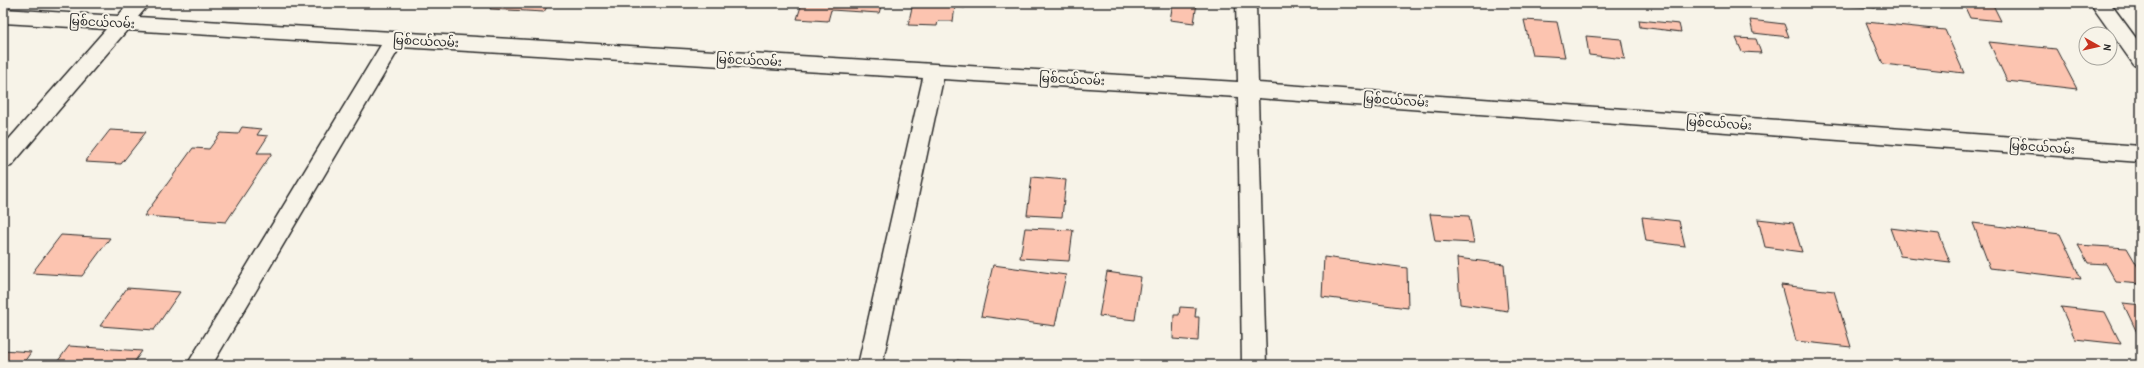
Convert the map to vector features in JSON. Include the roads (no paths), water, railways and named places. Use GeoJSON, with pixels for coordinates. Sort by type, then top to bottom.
{"type":"FeatureCollection","features":[{"type":"Feature","properties":{"kind":"street"},"geometry":{"type":"LineString","coordinates":[[3,160],[140,3]]}},
{"type":"Feature","properties":{"kind":"street"},"geometry":{"type":"LineString","coordinates":[[1246,3],[1254,365]]}},
{"type":"Feature","properties":{"kind":"street"},"geometry":{"type":"LineString","coordinates":[[2100,3],[2141,60]]}},
{"type":"Feature","properties":{"kind":"street","name":"မြစ်ငယ်လမ်း"},"geometry":{"type":"LineString","coordinates":[[3,16],[1248,90],[2141,154]]}},
{"type":"Feature","properties":{"kind":"street"},"geometry":{"type":"LineString","coordinates":[[199,365],[394,39]]}},
{"type":"Feature","properties":{"kind":"street"},"geometry":{"type":"LineString","coordinates":[[870,365],[935,71]]}}]}
